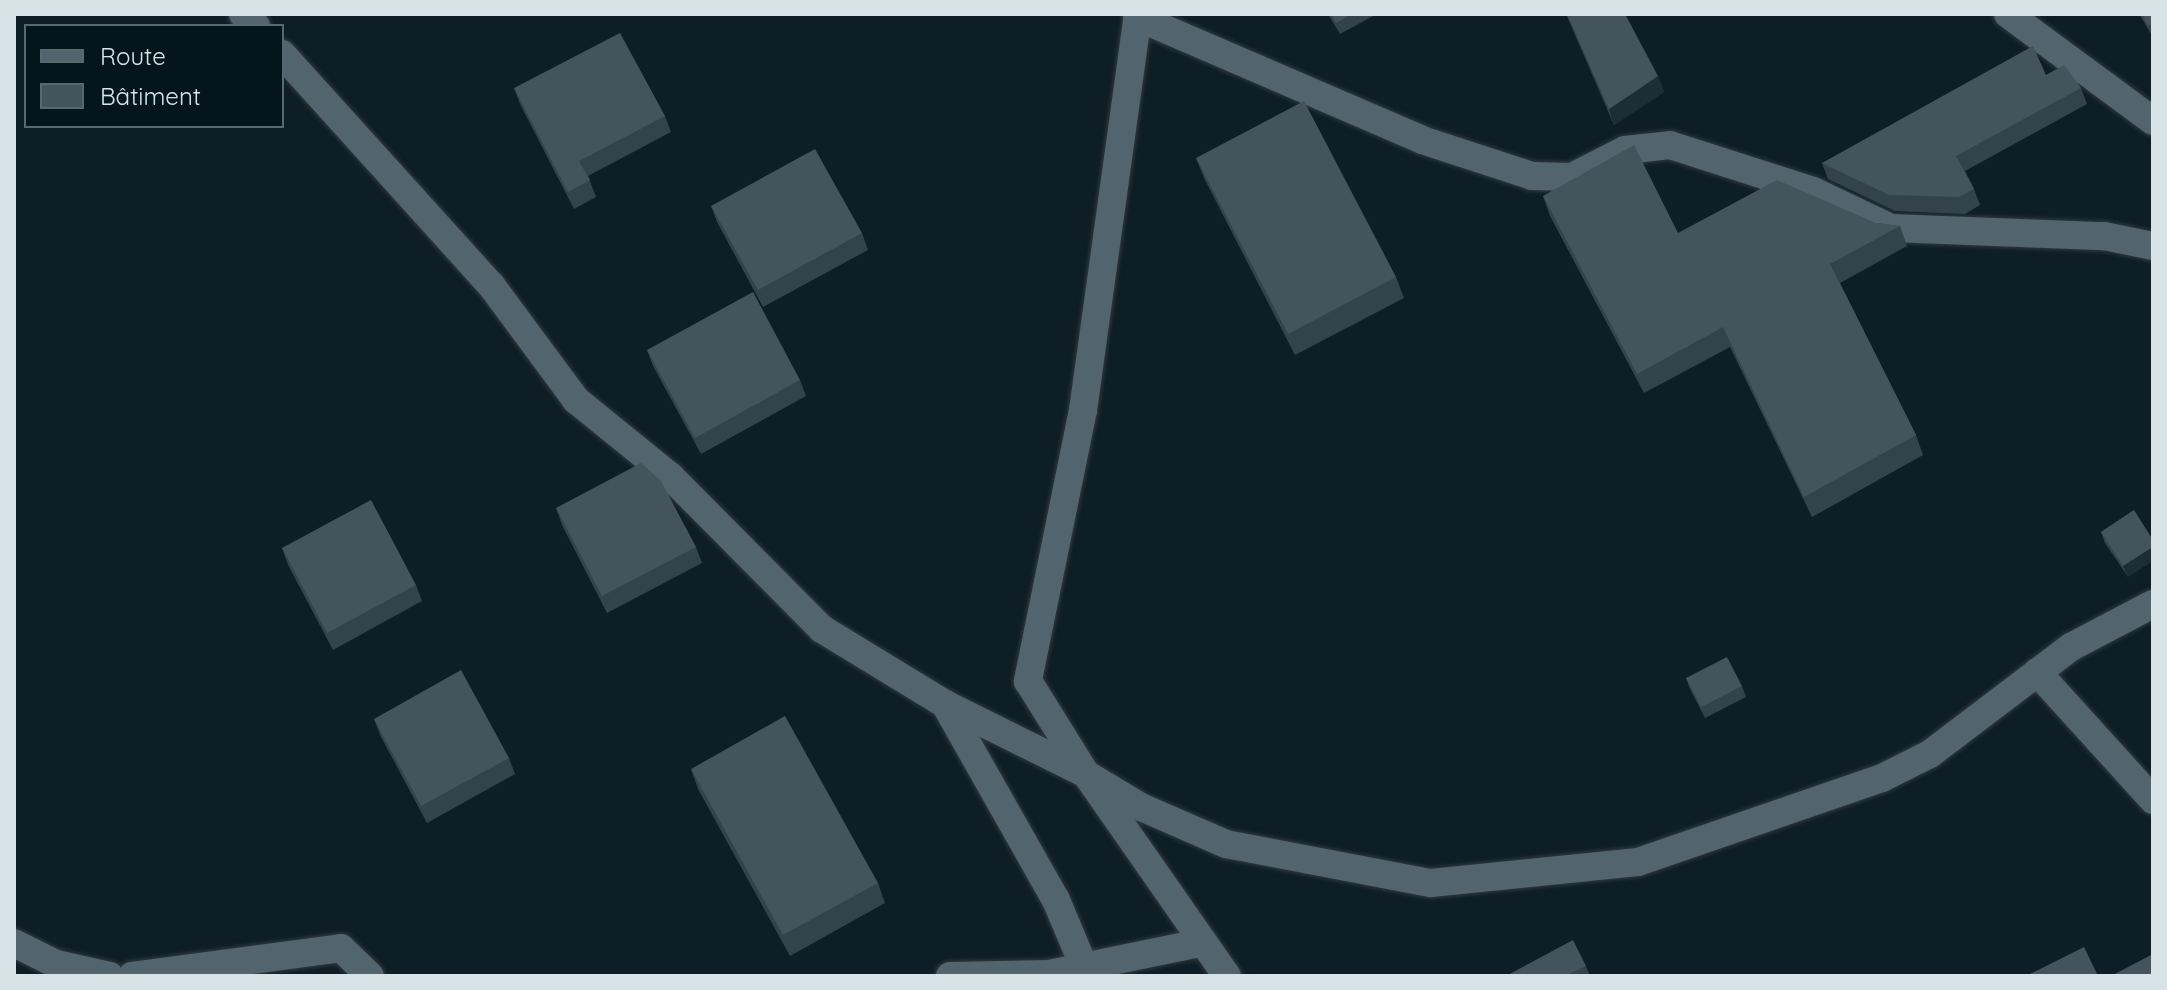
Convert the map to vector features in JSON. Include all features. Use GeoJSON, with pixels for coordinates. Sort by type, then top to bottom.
{"type":"FeatureCollection","features":[{"type":"Feature","properties":{"kind":"street"},"geometry":{"type":"LineString","coordinates":[[2008,14],[2153,121]]}},
{"type":"Feature","properties":{"kind":"street"},"geometry":{"type":"LineString","coordinates":[[1227,976],[1200,943],[1086,774],[1028,681],[1083,410],[1138,15],[1422,140],[1532,176],[1572,177],[1625,150],[1670,145],[1813,191],[1891,228],[2104,236],[2153,246]]}},
{"type":"Feature","properties":{"kind":"street"},"geometry":{"type":"LineString","coordinates":[[284,56],[491,285],[576,400],[671,477],[822,629],[945,704],[1086,774],[1141,807],[1239,847],[1431,883],[1541,876],[1695,846],[1882,778],[1930,754],[2037,672],[2153,604]]}},
{"type":"Feature","properties":{"kind":"street"},"geometry":{"type":"LineString","coordinates":[[2037,672],[2153,800]]}},
{"type":"Feature","properties":{"kind":"street"},"geometry":{"type":"LineString","coordinates":[[945,704],[1087,972]]}},
{"type":"Feature","properties":{"kind":"street"},"geometry":{"type":"LineString","coordinates":[[14,943],[56,964],[110,976]]}},
{"type":"Feature","properties":{"kind":"street"},"geometry":{"type":"LineString","coordinates":[[950,976],[1087,972],[1200,943]]}},
{"type":"Feature","properties":{"kind":"street"},"geometry":{"type":"LineString","coordinates":[[132,976],[341,948],[370,976]]}},
{"type":"Feature","properties":{"kind":"building"},"geometry":{"type":"Polygon","coordinates":[[[1331,14],[1352,14],[1336,23],[1331,14]]]}},
{"type":"Feature","properties":{"kind":"building"},"geometry":{"type":"Polygon","coordinates":[[[1567,14],[1625,14],[1658,76],[1609,109],[1567,14]]]}},
{"type":"Feature","properties":{"kind":"building"},"geometry":{"type":"Polygon","coordinates":[[[2142,14],[2153,14],[2153,23],[2148,26],[2142,14]]]}},
{"type":"Feature","properties":{"kind":"building"},"geometry":{"type":"Polygon","coordinates":[[[620,33],[665,116],[579,161],[590,180],[568,192],[514,88],[620,33]]]}},
{"type":"Feature","properties":{"kind":"building"},"geometry":{"type":"Polygon","coordinates":[[[2033,46],[2046,75],[2064,65],[2081,88],[1956,156],[1974,189],[1959,197],[1889,195],[1822,163],[2033,46]]]}},
{"type":"Feature","properties":{"kind":"building"},"geometry":{"type":"Polygon","coordinates":[[[1304,101],[1396,277],[1288,334],[1196,158],[1304,101]]]}},
{"type":"Feature","properties":{"kind":"building"},"geometry":{"type":"Polygon","coordinates":[[[1634,145],[1678,233],[1777,180],[1876,223],[1900,226],[1830,264],[1916,435],[1804,497],[1723,327],[1637,374],[1543,196],[1634,145]]]}},
{"type":"Feature","properties":{"kind":"building"},"geometry":{"type":"Polygon","coordinates":[[[815,149],[862,233],[758,290],[711,206],[815,149]]]}},
{"type":"Feature","properties":{"kind":"building"},"geometry":{"type":"Polygon","coordinates":[[[753,292],[800,380],[695,438],[647,350],[753,292]]]}},
{"type":"Feature","properties":{"kind":"building"},"geometry":{"type":"Polygon","coordinates":[[[641,463],[661,481],[696,547],[602,596],[556,508],[641,463]]]}},
{"type":"Feature","properties":{"kind":"building"},"geometry":{"type":"Polygon","coordinates":[[[371,500],[416,585],[327,633],[282,548],[371,500]]]}},
{"type":"Feature","properties":{"kind":"building"},"geometry":{"type":"Polygon","coordinates":[[[2134,510],[2153,540],[2153,547],[2123,566],[2101,532],[2134,510]]]}},
{"type":"Feature","properties":{"kind":"building"},"geometry":{"type":"Polygon","coordinates":[[[1727,657],[1742,686],[1701,707],[1686,678],[1727,657]]]}},
{"type":"Feature","properties":{"kind":"building"},"geometry":{"type":"Polygon","coordinates":[[[461,670],[509,758],[421,806],[374,719],[461,670]]]}},
{"type":"Feature","properties":{"kind":"building"},"geometry":{"type":"Polygon","coordinates":[[[785,716],[878,883],[783,935],[691,769],[785,716]]]}},
{"type":"Feature","properties":{"kind":"building"},"geometry":{"type":"Polygon","coordinates":[[[1573,940],[1586,966],[1565,976],[1506,976],[1573,940]]]}},
{"type":"Feature","properties":{"kind":"building"},"geometry":{"type":"Polygon","coordinates":[[[2084,947],[2098,976],[2026,976],[2084,947]]]}},
{"type":"Feature","properties":{"kind":"building"},"geometry":{"type":"Polygon","coordinates":[[[2151,955],[2153,976],[2111,976],[2151,955]]]}}]}
